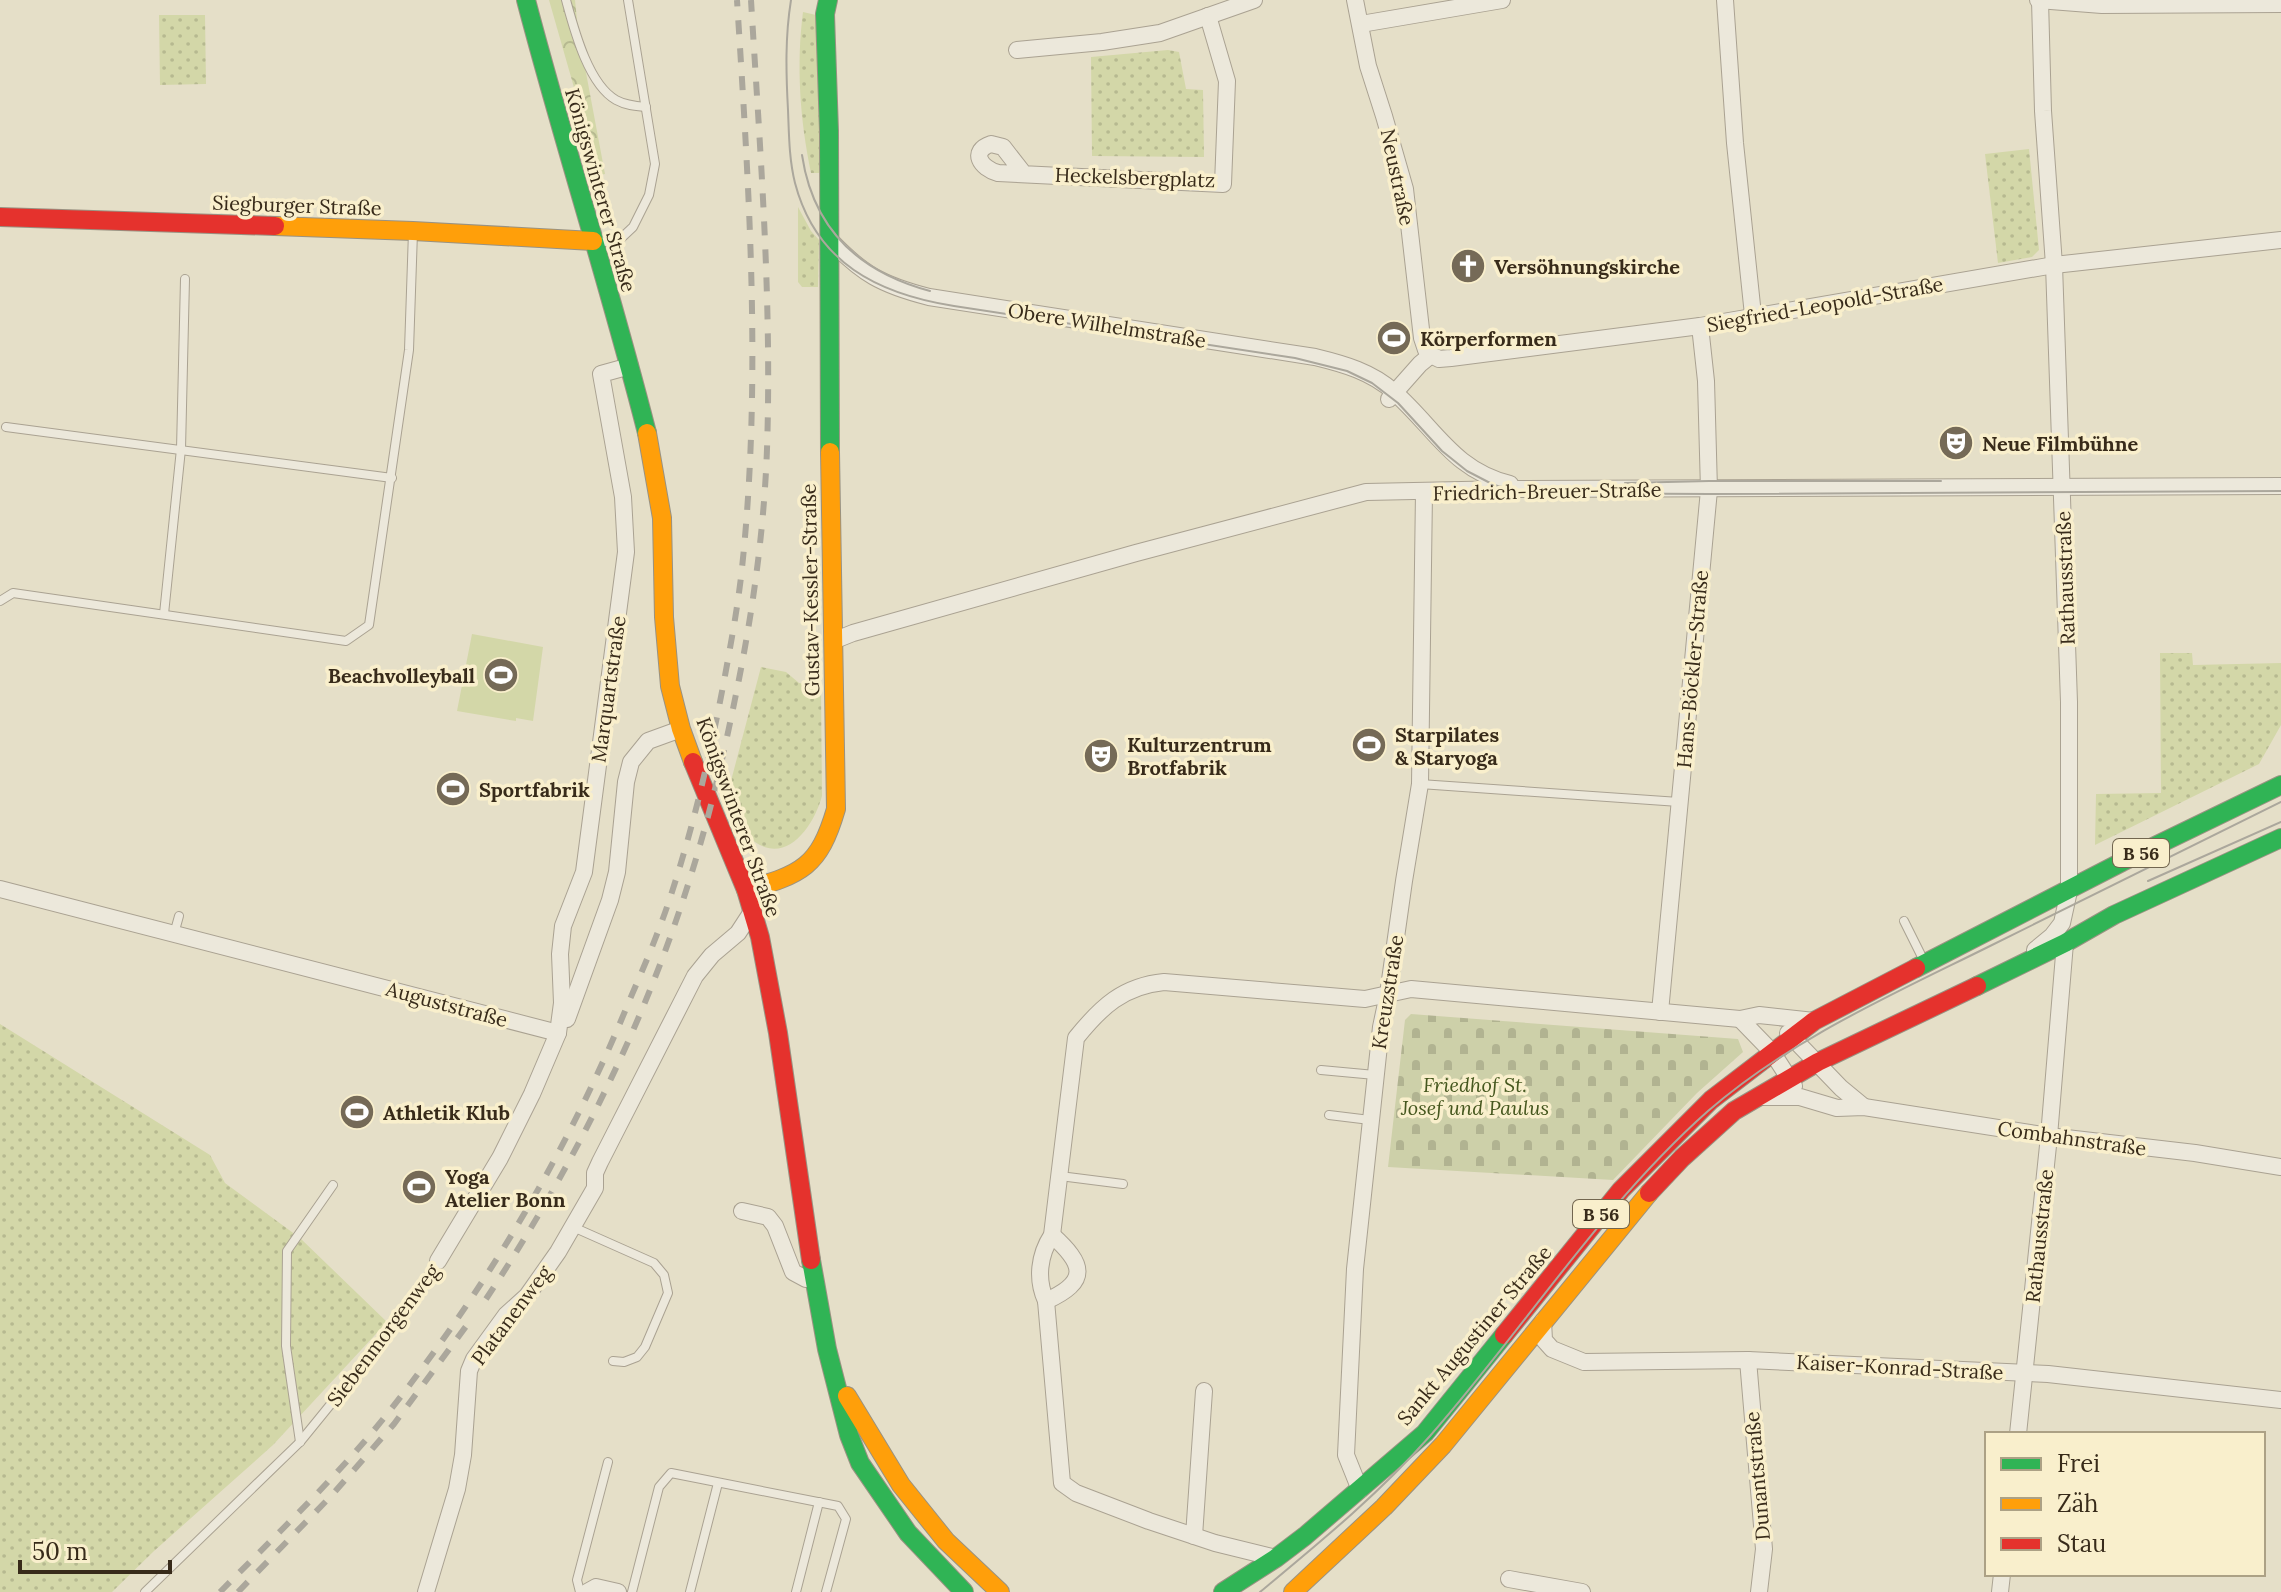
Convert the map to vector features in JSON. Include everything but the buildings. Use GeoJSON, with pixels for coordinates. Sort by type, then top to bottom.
{"type":"FeatureCollection","features":[{"type":"Feature","properties":{"kind":"main road","name":"Königswinterer Straße"},"geometry":{"type":"LineString","coordinates":[[526,0],[647,434],[662,518],[670,686],[681,729],[753,910],[778,1033],[814,1278],[849,1435],[860,1463],[908,1533],[964,1592]]}},
{"type":"Feature","properties":{"kind":"main road","name":"Gustav-Kessler-Straße"},"geometry":{"type":"LineString","coordinates":[[746,890],[789,877],[817,857],[832,826],[836,809],[825,14],[828,0]]}},
{"type":"Feature","properties":{"kind":"main road","name":"Siegburger Straße"},"geometry":{"type":"LineString","coordinates":[[0,217],[413,231],[593,241]]}},
{"type":"Feature","properties":{"kind":"main road","name":"Sankt Augustiner Straße"},"geometry":{"type":"LineString","coordinates":[[1223,1592],[1276,1558],[1425,1433],[1621,1190],[1711,1100],[1772,1052],[1814,1021],[2122,862],[2281,785]]}},
{"type":"Feature","properties":{"kind":"main road","name":"B 56"},"geometry":{"type":"LineString","coordinates":[[1293,1592],[1384,1507],[1443,1445],[1638,1205],[1682,1158],[1734,1111],[1818,1062],[2065,943],[2114,915],[2281,838]]}},
{"type":"Feature","properties":{"kind":"main road","name":"Königswinterer Straße"},"geometry":{"type":"LineString","coordinates":[[834,1374],[901,1485],[946,1541],[1000,1592]]}},
{"type":"Feature","properties":{"kind":"street"},"geometry":{"type":"LineString","coordinates":[[1017,50],[1160,33],[1254,0]]}},
{"type":"Feature","properties":{"kind":"street","name":"Neustraße"},"geometry":{"type":"LineString","coordinates":[[1355,0],[1368,66],[1405,189],[1422,338],[1431,355]]}},
{"type":"Feature","properties":{"kind":"street"},"geometry":{"type":"LineString","coordinates":[[1361,24],[1502,0]]}},
{"type":"Feature","properties":{"kind":"street"},"geometry":{"type":"LineString","coordinates":[[1725,0],[1735,143],[1753,315]]}},
{"type":"Feature","properties":{"kind":"street"},"geometry":{"type":"LineString","coordinates":[[2039,0],[2102,5],[2281,4]]}},
{"type":"Feature","properties":{"kind":"street","name":"Rathausstraße"},"geometry":{"type":"LineString","coordinates":[[2039,0],[2054,265],[2062,487],[2069,702],[2069,891]]}},
{"type":"Feature","properties":{"kind":"street","name":"Heckelsbergplatz"},"geometry":{"type":"LineString","coordinates":[[1024,174],[1223,184],[1227,81],[1208,16]]}},
{"type":"Feature","properties":{"kind":"street","name":"Obere Wilhelmstraße"},"geometry":{"type":"LineString","coordinates":[[829,239],[848,260],[871,277],[898,289],[929,297],[1315,357],[1349,366],[1374,377],[1446,448],[1472,468],[1496,481],[1531,490]]}},
{"type":"Feature","properties":{"kind":"street","name":"Siegfried-Leopold-Straße"},"geometry":{"type":"LineString","coordinates":[[1431,355],[1439,359],[1451,358],[1700,326],[2054,265],[2281,240]]}},
{"type":"Feature","properties":{"kind":"street","name":"Hans-Böckler-Straße"},"geometry":{"type":"LineString","coordinates":[[1660,1012],[1709,490],[1706,381],[1700,326]]}},
{"type":"Feature","properties":{"kind":"street"},"geometry":{"type":"LineString","coordinates":[[1392,396],[1431,355]]}},
{"type":"Feature","properties":{"kind":"street","name":"Marquartstraße"},"geometry":{"type":"LineString","coordinates":[[558,1033],[562,1003],[560,954],[563,926],[584,872],[626,552],[623,497],[601,374],[630,366]]}},
{"type":"Feature","properties":{"kind":"street","name":"Friedrich-Breuer-Straße"},"geometry":{"type":"LineString","coordinates":[[833,641],[1136,553],[1366,492],[2281,486]]}},
{"type":"Feature","properties":{"kind":"street","name":"Kreuzstraße"},"geometry":{"type":"LineString","coordinates":[[1360,1490],[1346,1455],[1355,1269],[1381,1027],[1420,784],[1424,492]]}},
{"type":"Feature","properties":{"kind":"street"},"geometry":{"type":"LineString","coordinates":[[558,1033],[562,1030],[610,900],[617,872],[626,782],[631,762],[648,741],[681,729]]}},
{"type":"Feature","properties":{"kind":"street","name":"Auguststraße"},"geometry":{"type":"LineString","coordinates":[[0,889],[558,1033]]}},
{"type":"Feature","properties":{"kind":"street"},"geometry":{"type":"LineString","coordinates":[[2022,962],[2062,923],[2069,891]]}},
{"type":"Feature","properties":{"kind":"street","name":"Platanenweg"},"geometry":{"type":"LineString","coordinates":[[426,1592],[457,1489],[463,1455],[469,1371],[474,1359],[506,1315],[527,1296],[547,1269],[595,1188],[595,1173],[600,1162],[695,976],[712,955],[738,933],[753,910]]}},
{"type":"Feature","properties":{"kind":"street","name":"Rathausstraße"},"geometry":{"type":"LineString","coordinates":[[2018,1432],[2049,1136],[2065,943]]}},
{"type":"Feature","properties":{"kind":"street"},"geometry":{"type":"LineString","coordinates":[[1276,1558],[1194,1536],[1076,1493],[1062,1483],[1046,1301],[1040,1282],[1041,1262],[1052,1235],[1076,1038],[1105,1007],[1127,991],[1144,984],[1164,982],[1365,999],[1411,989],[1740,1019],[1759,1015],[1814,1021]]}},
{"type":"Feature","properties":{"kind":"street"},"geometry":{"type":"LineString","coordinates":[[1772,1017],[1841,1088],[1864,1107]]}},
{"type":"Feature","properties":{"kind":"street"},"geometry":{"type":"LineString","coordinates":[[1740,1019],[1772,1052],[1800,1097]]}},
{"type":"Feature","properties":{"kind":"street","name":"Siebenmorgenweg"},"geometry":{"type":"LineString","coordinates":[[438,1261],[500,1158],[558,1033]]}},
{"type":"Feature","properties":{"kind":"street","name":"Combahnstraße"},"geometry":{"type":"LineString","coordinates":[[1755,1098],[1800,1097],[1837,1108],[1864,1107],[2281,1167]]}},
{"type":"Feature","properties":{"kind":"street"},"geometry":{"type":"LineString","coordinates":[[742,1211],[768,1217],[775,1226],[793,1272],[800,1278],[814,1278]]}},
{"type":"Feature","properties":{"kind":"street"},"geometry":{"type":"LineString","coordinates":[[1046,1301],[1069,1289],[1076,1282],[1077,1272],[1075,1260],[1052,1235]]}},
{"type":"Feature","properties":{"kind":"street","name":"Kaiser-Konrad-Straße"},"geometry":{"type":"LineString","coordinates":[[1543,1321],[1544,1340],[1552,1349],[1584,1362],[1748,1360],[2048,1374],[2281,1400]]}},
{"type":"Feature","properties":{"kind":"street","name":"Dunantstraße"},"geometry":{"type":"LineString","coordinates":[[1748,1360],[1764,1549],[1759,1592]]}},
{"type":"Feature","properties":{"kind":"street"},"geometry":{"type":"LineString","coordinates":[[1194,1536],[1204,1391]]}},
{"type":"Feature","properties":{"kind":"street"},"geometry":{"type":"LineString","coordinates":[[1509,1579],[1582,1592]]}},
{"type":"Feature","properties":{"kind":"street"},"geometry":{"type":"LineString","coordinates":[[587,1592],[596,1587],[618,1592]]}},
{"type":"Feature","properties":{"kind":"lane"},"geometry":{"type":"LineString","coordinates":[[566,0],[575,33],[599,84],[613,98],[628,105],[646,107]]}},
{"type":"Feature","properties":{"kind":"lane"},"geometry":{"type":"LineString","coordinates":[[593,241],[616,243],[633,227],[649,195],[655,164],[628,0]]}},
{"type":"Feature","properties":{"kind":"lane"},"geometry":{"type":"LineString","coordinates":[[0,601],[13,593],[346,641],[369,625],[409,350],[413,231]]}},
{"type":"Feature","properties":{"kind":"lane"},"geometry":{"type":"LineString","coordinates":[[164,614],[181,449],[185,279]]}},
{"type":"Feature","properties":{"kind":"lane"},"geometry":{"type":"LineString","coordinates":[[6,427],[392,478]]}},
{"type":"Feature","properties":{"kind":"lane"},"geometry":{"type":"LineString","coordinates":[[1420,784],[1679,802]]}},
{"type":"Feature","properties":{"kind":"lane"},"geometry":{"type":"LineString","coordinates":[[174,934],[179,916]]}},
{"type":"Feature","properties":{"kind":"lane"},"geometry":{"type":"LineString","coordinates":[[1904,921],[1925,963]]}},
{"type":"Feature","properties":{"kind":"lane"},"geometry":{"type":"LineString","coordinates":[[1321,1070],[1375,1075]]}},
{"type":"Feature","properties":{"kind":"lane"},"geometry":{"type":"LineString","coordinates":[[1329,1115],[1370,1120]]}},
{"type":"Feature","properties":{"kind":"lane"},"geometry":{"type":"LineString","coordinates":[[1058,1176],[1123,1184]]}},
{"type":"Feature","properties":{"kind":"lane"},"geometry":{"type":"LineString","coordinates":[[300,1442],[286,1346],[287,1251],[333,1185]]}},
{"type":"Feature","properties":{"kind":"lane"},"geometry":{"type":"LineString","coordinates":[[572,1227],[654,1263],[664,1275],[668,1293],[645,1347],[637,1357],[624,1362],[613,1361]]}},
{"type":"Feature","properties":{"kind":"lane","name":"Siebenmorgenweg"},"geometry":{"type":"LineString","coordinates":[[145,1592],[300,1442],[396,1324],[438,1261]]}},
{"type":"Feature","properties":{"kind":"lane"},"geometry":{"type":"LineString","coordinates":[[580,1592],[577,1580],[608,1462]]}},
{"type":"Feature","properties":{"kind":"lane"},"geometry":{"type":"LineString","coordinates":[[632,1592],[659,1487],[671,1473],[838,1506],[846,1519],[826,1592]]}},
{"type":"Feature","properties":{"kind":"lane"},"geometry":{"type":"LineString","coordinates":[[690,1592],[718,1483]]}},
{"type":"Feature","properties":{"kind":"lane"},"geometry":{"type":"LineString","coordinates":[[796,1592],[819,1502]]}},
{"type":"Feature","properties":{"kind":"green space"},"geometry":{"type":"Polygon","coordinates":[[[549,0],[575,0],[605,174],[599,175],[549,0]]]}},
{"type":"Feature","properties":{"kind":"green space"},"geometry":{"type":"Polygon","coordinates":[[[803,12],[816,15],[819,173],[811,173],[802,113],[800,52],[803,12]]]}},
{"type":"Feature","properties":{"kind":"green space"},"geometry":{"type":"Polygon","coordinates":[[[159,15],[205,15],[206,84],[160,85],[159,15]]]}},
{"type":"Feature","properties":{"kind":"green space"},"geometry":{"type":"Polygon","coordinates":[[[1168,50],[1179,52],[1186,89],[1203,90],[1204,157],[1092,156],[1091,57],[1168,50]]]}},
{"type":"Feature","properties":{"kind":"green space"},"geometry":{"type":"Polygon","coordinates":[[[2029,149],[2039,250],[2032,257],[1998,263],[1985,154],[2029,149]]]}},
{"type":"Feature","properties":{"kind":"green space"},"geometry":{"type":"Polygon","coordinates":[[[798,207],[819,240],[818,287],[802,287],[798,282],[798,207]]]}},
{"type":"Feature","properties":{"kind":"green space","name":"Beachvolleyball"},"geometry":{"type":"Polygon","coordinates":[[[472,634],[543,647],[533,721],[457,711],[472,634]]]}},
{"type":"Feature","properties":{"kind":"green space"},"geometry":{"type":"Polygon","coordinates":[[[2160,653],[2192,653],[2193,665],[2281,663],[2281,725],[2259,764],[2095,845],[2096,794],[2161,793],[2160,653]]]}},
{"type":"Feature","properties":{"kind":"green space"},"geometry":{"type":"Polygon","coordinates":[[[761,667],[786,672],[799,683],[821,686],[822,796],[804,832],[784,847],[772,849],[747,835],[727,796],[761,667]]]}},
{"type":"Feature","properties":{"kind":"green space","name":"Friedhof St. Josef und Paulus"},"geometry":{"type":"Polygon","coordinates":[[[1411,1014],[1738,1039],[1743,1052],[1697,1093],[1613,1180],[1388,1167],[1405,1020],[1411,1014]]]}},
{"type":"Feature","properties":{"kind":"green space"},"geometry":{"type":"Polygon","coordinates":[[[0,1024],[210,1155],[225,1183],[300,1238],[387,1322],[273,1445],[112,1592],[0,1592],[0,1024]]]}},
{"type":"Feature","properties":{"kind":"tram line"},"geometry":{"type":"LineString","coordinates":[[791,0],[786,55],[790,146],[795,183],[805,211],[834,254],[854,270],[900,293],[954,306],[1295,358],[1347,371],[1372,383],[1398,403],[1442,451],[1467,471],[1494,485],[1526,493],[2281,491]]}},
{"type":"Feature","properties":{"kind":"tram line"},"geometry":{"type":"LineString","coordinates":[[802,155],[817,205],[844,244],[882,272],[930,291]]}},
{"type":"Feature","properties":{"kind":"tram line"},"geometry":{"type":"LineString","coordinates":[[1625,483],[1941,481]]}},
{"type":"Feature","properties":{"kind":"tram line"},"geometry":{"type":"LineString","coordinates":[[1260,1592],[1348,1517],[1430,1436],[1633,1187],[1708,1111],[1740,1086],[1806,1041],[1877,1002],[2281,802]]}},
{"type":"Feature","properties":{"kind":"tram line"},"geometry":{"type":"LineString","coordinates":[[2148,881],[2281,822]]}},
{"type":"Feature","properties":{"kind":"railway"},"geometry":{"type":"LineString","coordinates":[[220,1592],[368,1437],[425,1365],[492,1266],[524,1215],[581,1109],[656,938],[678,874],[707,764],[732,639],[748,497],[752,284],[737,0]]}},
{"type":"Feature","properties":{"kind":"railway"},"geometry":{"type":"LineString","coordinates":[[486,1299],[582,1137],[636,1023],[660,964],[700,845],[735,699],[756,575],[767,449],[767,281],[751,0]]}},
{"type":"Feature","properties":{"kind":"railway"},"geometry":{"type":"LineString","coordinates":[[238,1592],[332,1495],[394,1424],[467,1325]]}},
{"type":"Feature","properties":{"kind":"traffic: fast"},"geometry":{"type":"LineString","coordinates":[[526,0],[647,433]]}},
{"type":"Feature","properties":{"kind":"traffic: fast"},"geometry":{"type":"LineString","coordinates":[[828,0],[825,14],[829,131],[830,452]]}},
{"type":"Feature","properties":{"kind":"traffic: fast"},"geometry":{"type":"LineString","coordinates":[[1916,968],[2122,862],[2281,785]]}},
{"type":"Feature","properties":{"kind":"traffic: fast"},"geometry":{"type":"LineString","coordinates":[[1977,986],[2114,915],[2281,838]]}},
{"type":"Feature","properties":{"kind":"traffic: fast"},"geometry":{"type":"LineString","coordinates":[[811,1260],[827,1349],[849,1435],[860,1463],[908,1533],[964,1592]]}},
{"type":"Feature","properties":{"kind":"traffic: fast"},"geometry":{"type":"LineString","coordinates":[[1223,1592],[1305,1536],[1425,1433],[1504,1335]]}},
{"type":"Feature","properties":{"kind":"traffic: slow"},"geometry":{"type":"LineString","coordinates":[[275,226],[593,241]]}},
{"type":"Feature","properties":{"kind":"traffic: slow"},"geometry":{"type":"LineString","coordinates":[[647,433],[662,518],[664,617],[670,686],[693,762]]}},
{"type":"Feature","properties":{"kind":"traffic: slow"},"geometry":{"type":"LineString","coordinates":[[746,890],[781,879],[806,865],[823,844],[836,809],[830,452]]}},
{"type":"Feature","properties":{"kind":"traffic: slow"},"geometry":{"type":"LineString","coordinates":[[1293,1592],[1384,1507],[1443,1445],[1649,1193]]}},
{"type":"Feature","properties":{"kind":"traffic: slow"},"geometry":{"type":"LineString","coordinates":[[847,1396],[901,1485],[946,1541],[1000,1592]]}},
{"type":"Feature","properties":{"kind":"traffic: jam"},"geometry":{"type":"LineString","coordinates":[[0,217],[275,226]]}},
{"type":"Feature","properties":{"kind":"traffic: jam"},"geometry":{"type":"LineString","coordinates":[[693,762],[746,890],[760,937],[778,1033],[811,1260]]}},
{"type":"Feature","properties":{"kind":"traffic: jam"},"geometry":{"type":"LineString","coordinates":[[1504,1335],[1621,1190],[1711,1100],[1814,1021],[1916,968]]}},
{"type":"Feature","properties":{"kind":"traffic: jam"},"geometry":{"type":"LineString","coordinates":[[1649,1193],[1734,1111],[1818,1062],[1977,986]]}},
{"type":"Feature","properties":{"kind":"place","name":"Versöhnungskirche"},"geometry":{"type":"Point","coordinates":[1468,266]}},
{"type":"Feature","properties":{"kind":"place","name":"Körperformen"},"geometry":{"type":"Point","coordinates":[1394,338]}},
{"type":"Feature","properties":{"kind":"place","name":"Neue Filmbühne"},"geometry":{"type":"Point","coordinates":[1956,443]}},
{"type":"Feature","properties":{"kind":"place","name":"Beachvolleyball"},"geometry":{"type":"Point","coordinates":[501,675]}},
{"type":"Feature","properties":{"kind":"place","name":"Starpilates & Staryoga"},"geometry":{"type":"Point","coordinates":[1369,745]}},
{"type":"Feature","properties":{"kind":"place","name":"Kulturzentrum Brotfabrik"},"geometry":{"type":"Point","coordinates":[1101,756]}},
{"type":"Feature","properties":{"kind":"place","name":"Sportfabrik"},"geometry":{"type":"Point","coordinates":[453,789]}},
{"type":"Feature","properties":{"kind":"place","name":"Athletik Klub"},"geometry":{"type":"Point","coordinates":[357,1112]}},
{"type":"Feature","properties":{"kind":"place","name":"Yoga Atelier Bonn"},"geometry":{"type":"Point","coordinates":[419,1187]}}]}
